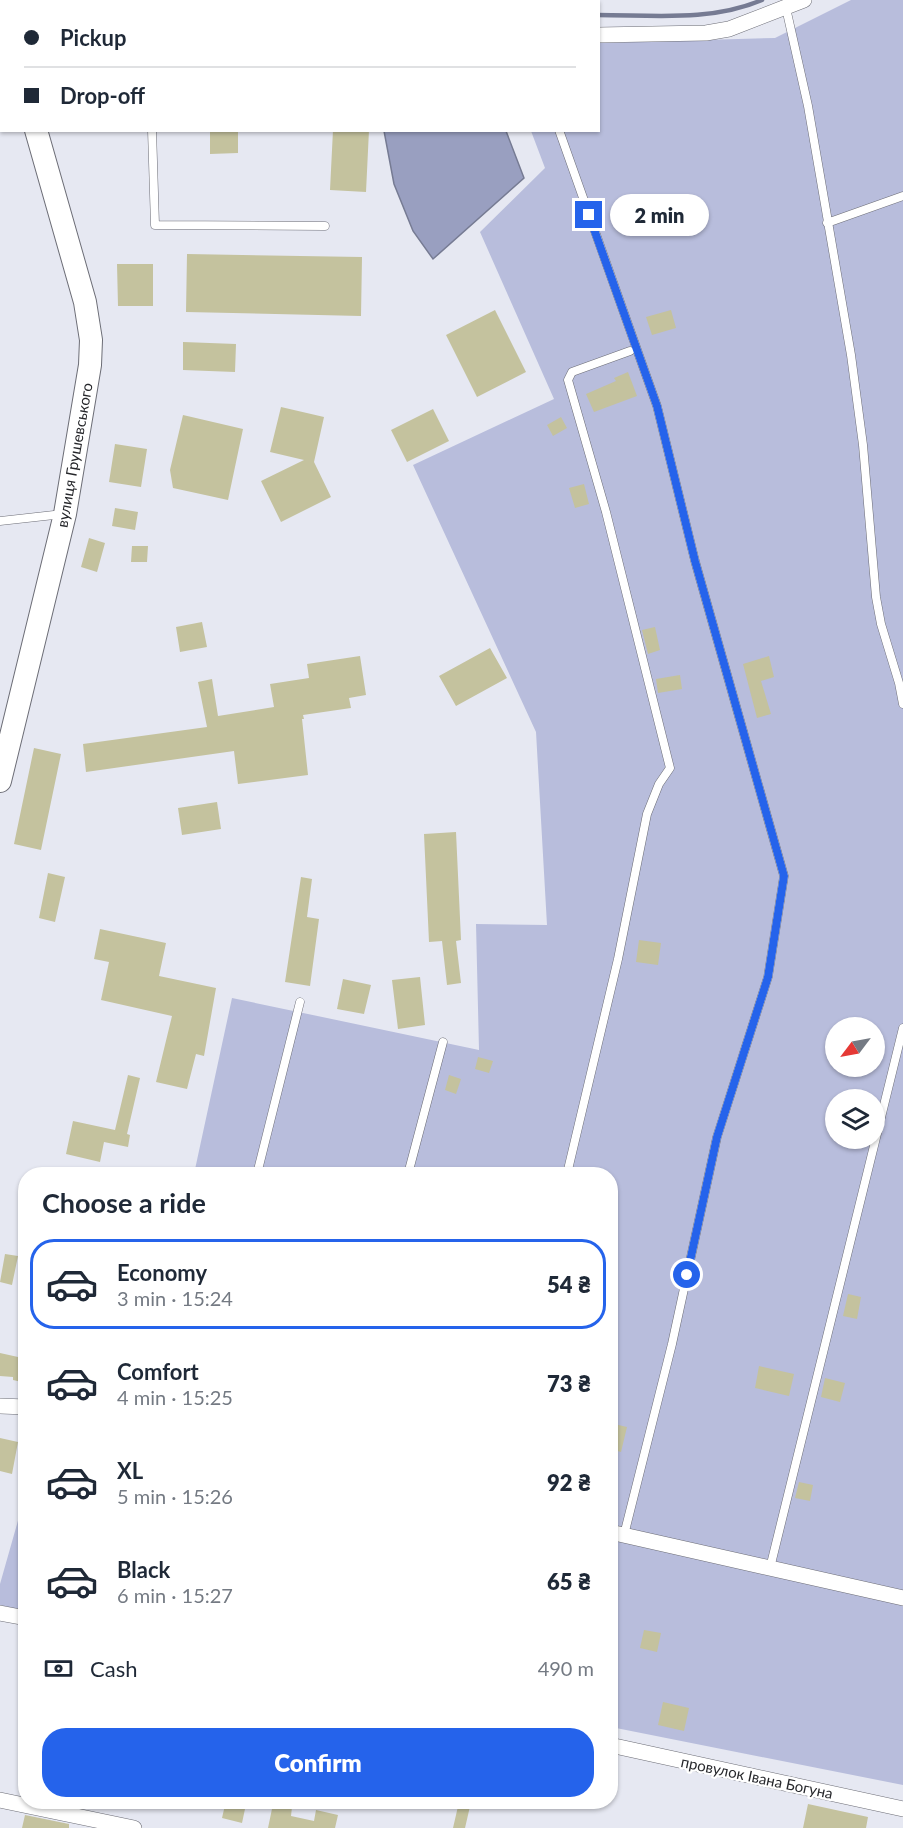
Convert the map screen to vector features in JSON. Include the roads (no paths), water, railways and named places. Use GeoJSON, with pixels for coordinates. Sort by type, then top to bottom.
{"type":"FeatureCollection","features":[{"type":"Feature","properties":{"kind":"street"},"geometry":{"type":"LineString","coordinates":[[600,35],[706,33],[729,29],[804,0]]}},
{"type":"Feature","properties":{"kind":"street","name":"вулиця Грушевського"},"geometry":{"type":"LineString","coordinates":[[0,781],[65,514],[90,365],[92,340],[85,302],[37,132]]}},
{"type":"Feature","properties":{"kind":"street"},"geometry":{"type":"LineString","coordinates":[[0,1406],[18,1407]]}},
{"type":"Feature","properties":{"kind":"street"},"geometry":{"type":"LineString","coordinates":[[618,1534],[903,1598]]}},
{"type":"Feature","properties":{"kind":"street"},"geometry":{"type":"LineString","coordinates":[[0,1613],[18,1616]]}},
{"type":"Feature","properties":{"kind":"street","name":"провулок Івана Богуна"},"geometry":{"type":"LineString","coordinates":[[618,1747],[903,1809]]}},
{"type":"Feature","properties":{"kind":"street"},"geometry":{"type":"LineString","coordinates":[[0,1800],[18,1804]]}},
{"type":"Feature","properties":{"kind":"street"},"geometry":{"type":"LineString","coordinates":[[43,1809],[134,1828]]}},
{"type":"Feature","properties":{"kind":"lane"},"geometry":{"type":"LineString","coordinates":[[786,8],[808,106],[856,389],[876,597],[903,704]]}},
{"type":"Feature","properties":{"kind":"lane"},"geometry":{"type":"LineString","coordinates":[[152,132],[156,225],[324,226]]}},
{"type":"Feature","properties":{"kind":"lane"},"geometry":{"type":"LineString","coordinates":[[560,132],[657,406],[695,561],[784,876],[768,977],[717,1137],[672,1344],[618,1531]]}},
{"type":"Feature","properties":{"kind":"lane"},"geometry":{"type":"LineString","coordinates":[[827,223],[903,196]]}},
{"type":"Feature","properties":{"kind":"lane"},"geometry":{"type":"LineString","coordinates":[[569,1167],[618,959],[647,814],[659,784],[670,768],[606,512],[567,380],[572,372],[630,351]]}},
{"type":"Feature","properties":{"kind":"lane"},"geometry":{"type":"LineString","coordinates":[[0,521],[65,514]]}},
{"type":"Feature","properties":{"kind":"lane"},"geometry":{"type":"LineString","coordinates":[[259,1167],[300,1002]]}},
{"type":"Feature","properties":{"kind":"lane"},"geometry":{"type":"LineString","coordinates":[[770,1568],[903,1028]]}},
{"type":"Feature","properties":{"kind":"lane"},"geometry":{"type":"LineString","coordinates":[[410,1167],[443,1042]]}},
{"type":"Feature","properties":{"kind":"waterway"},"geometry":{"type":"LineString","coordinates":[[600,15],[682,16],[723,12],[762,0]]}}]}
